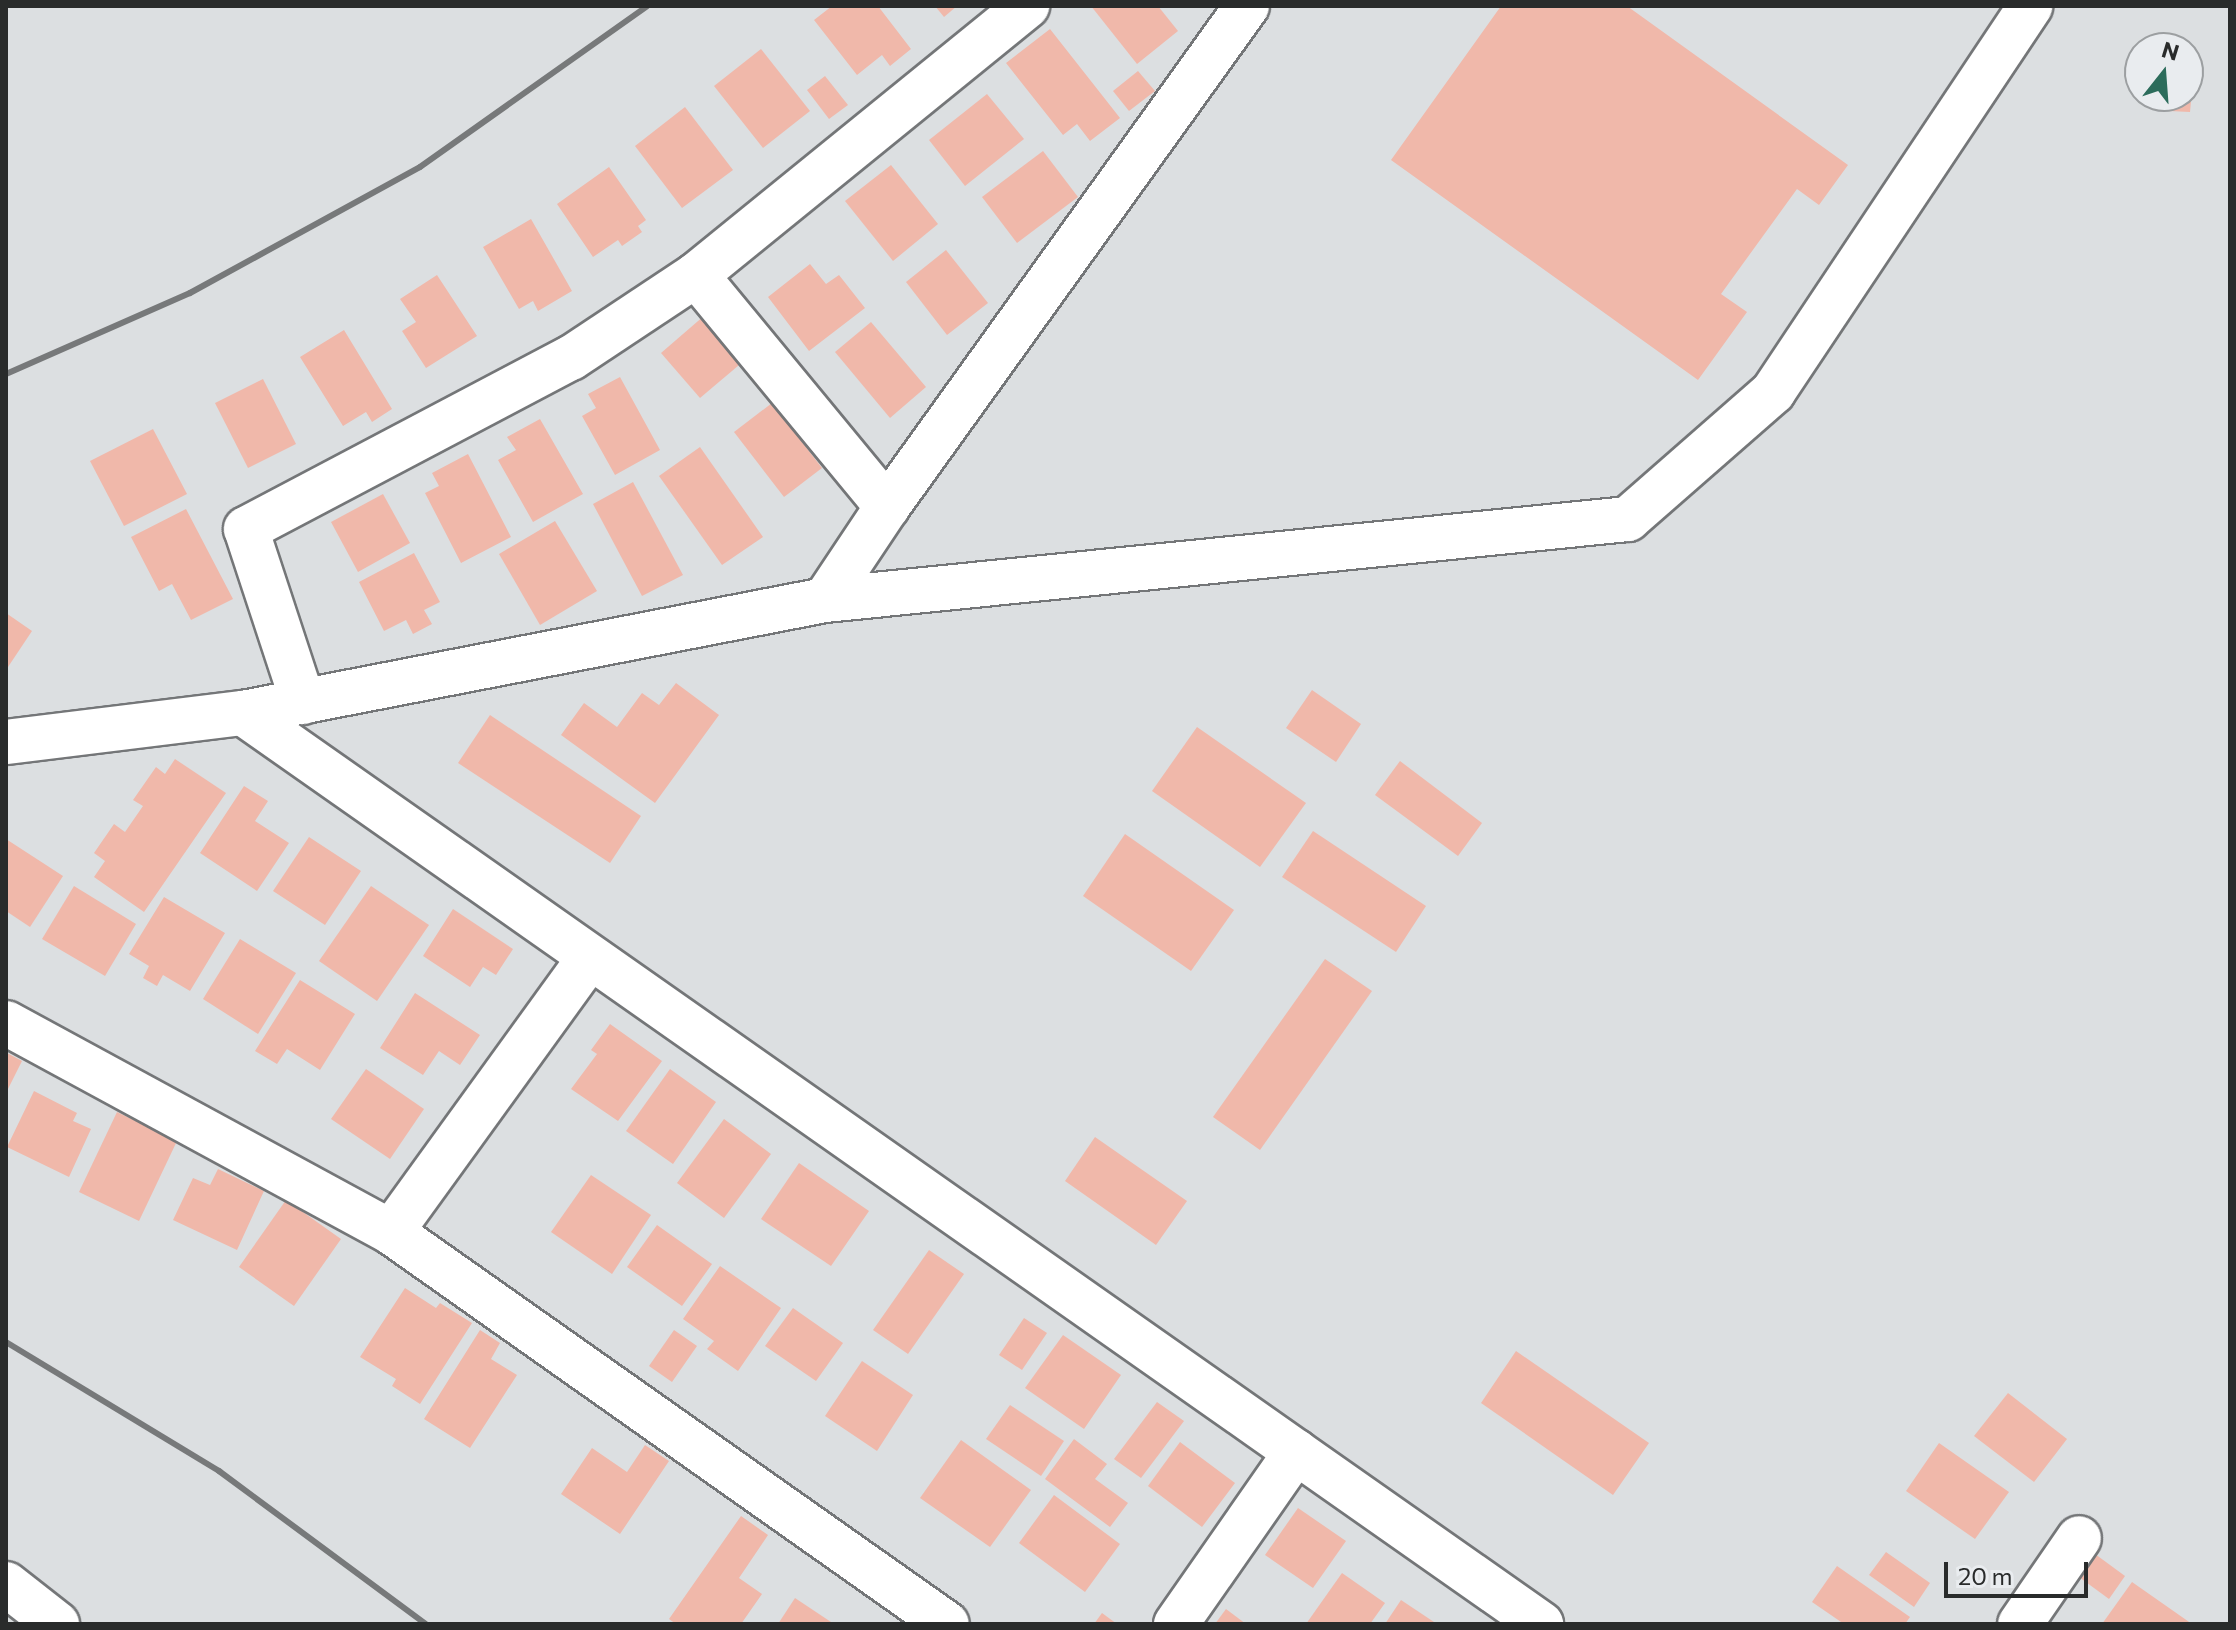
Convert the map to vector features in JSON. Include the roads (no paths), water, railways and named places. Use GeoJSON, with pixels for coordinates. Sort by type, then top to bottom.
{"type":"FeatureCollection","features":[{"type":"Feature","properties":{"kind":"street"},"geometry":{"type":"LineString","coordinates":[[303,702],[246,529],[571,358],[696,275],[1027,6]]}},
{"type":"Feature","properties":{"kind":"street"},"geometry":{"type":"LineString","coordinates":[[825,600],[887,507],[1247,6]]}},
{"type":"Feature","properties":{"kind":"street"},"geometry":{"type":"LineString","coordinates":[[6,742],[243,713],[825,600],[1628,519],[1773,392],[2030,6]]}},
{"type":"Feature","properties":{"kind":"street"},"geometry":{"type":"LineString","coordinates":[[696,275],[887,507]]}},
{"type":"Feature","properties":{"kind":"street"},"geometry":{"type":"LineString","coordinates":[[243,713],[1541,1624]]}},
{"type":"Feature","properties":{"kind":"street"},"geometry":{"type":"LineString","coordinates":[[391,1232],[589,958]]}},
{"type":"Feature","properties":{"kind":"street"},"geometry":{"type":"LineString","coordinates":[[6,1023],[391,1232],[947,1624]]}},
{"type":"Feature","properties":{"kind":"street"},"geometry":{"type":"LineString","coordinates":[[1176,1624],[1296,1452]]}},
{"type":"Feature","properties":{"kind":"street"},"geometry":{"type":"LineString","coordinates":[[2020,1624],[2079,1538]]}},
{"type":"Feature","properties":{"kind":"street"},"geometry":{"type":"LineString","coordinates":[[6,1584],[57,1624]]}},
{"type":"Feature","properties":{"kind":"railway"},"geometry":{"type":"LineString","coordinates":[[6,374],[190,293],[420,167],[647,6]]}},
{"type":"Feature","properties":{"kind":"railway"},"geometry":{"type":"LineString","coordinates":[[6,1342],[219,1471],[426,1624]]}}]}
